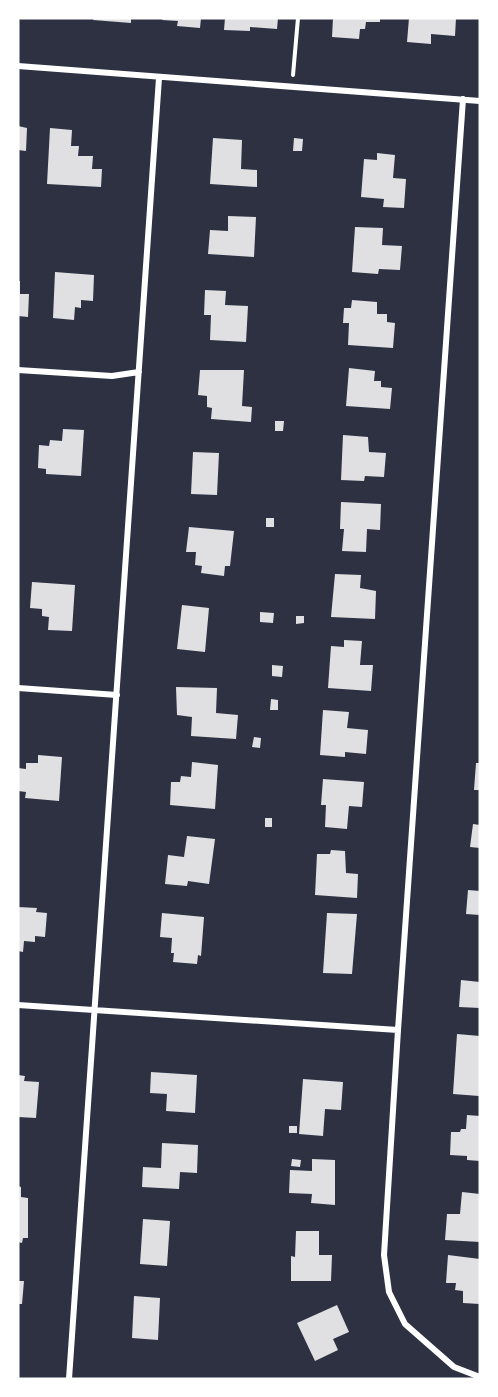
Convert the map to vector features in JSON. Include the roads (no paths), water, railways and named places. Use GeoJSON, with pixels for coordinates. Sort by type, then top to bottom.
{"type":"FeatureCollection","features":[{"type":"Feature","properties":{"kind":"street"},"geometry":{"type":"LineString","coordinates":[[18,66],[480,101]]}},
{"type":"Feature","properties":{"kind":"street"},"geometry":{"type":"LineString","coordinates":[[69,1379],[159,78]]}},
{"type":"Feature","properties":{"kind":"street"},"geometry":{"type":"LineString","coordinates":[[463,99],[384,1256],[389,1292],[405,1324],[454,1367],[480,1377]]}},
{"type":"Feature","properties":{"kind":"street"},"geometry":{"type":"LineString","coordinates":[[18,370],[112,376],[139,372]]}},
{"type":"Feature","properties":{"kind":"street"},"geometry":{"type":"LineString","coordinates":[[18,688],[117,695]]}},
{"type":"Feature","properties":{"kind":"street"},"geometry":{"type":"LineString","coordinates":[[18,1005],[398,1030]]}}]}
